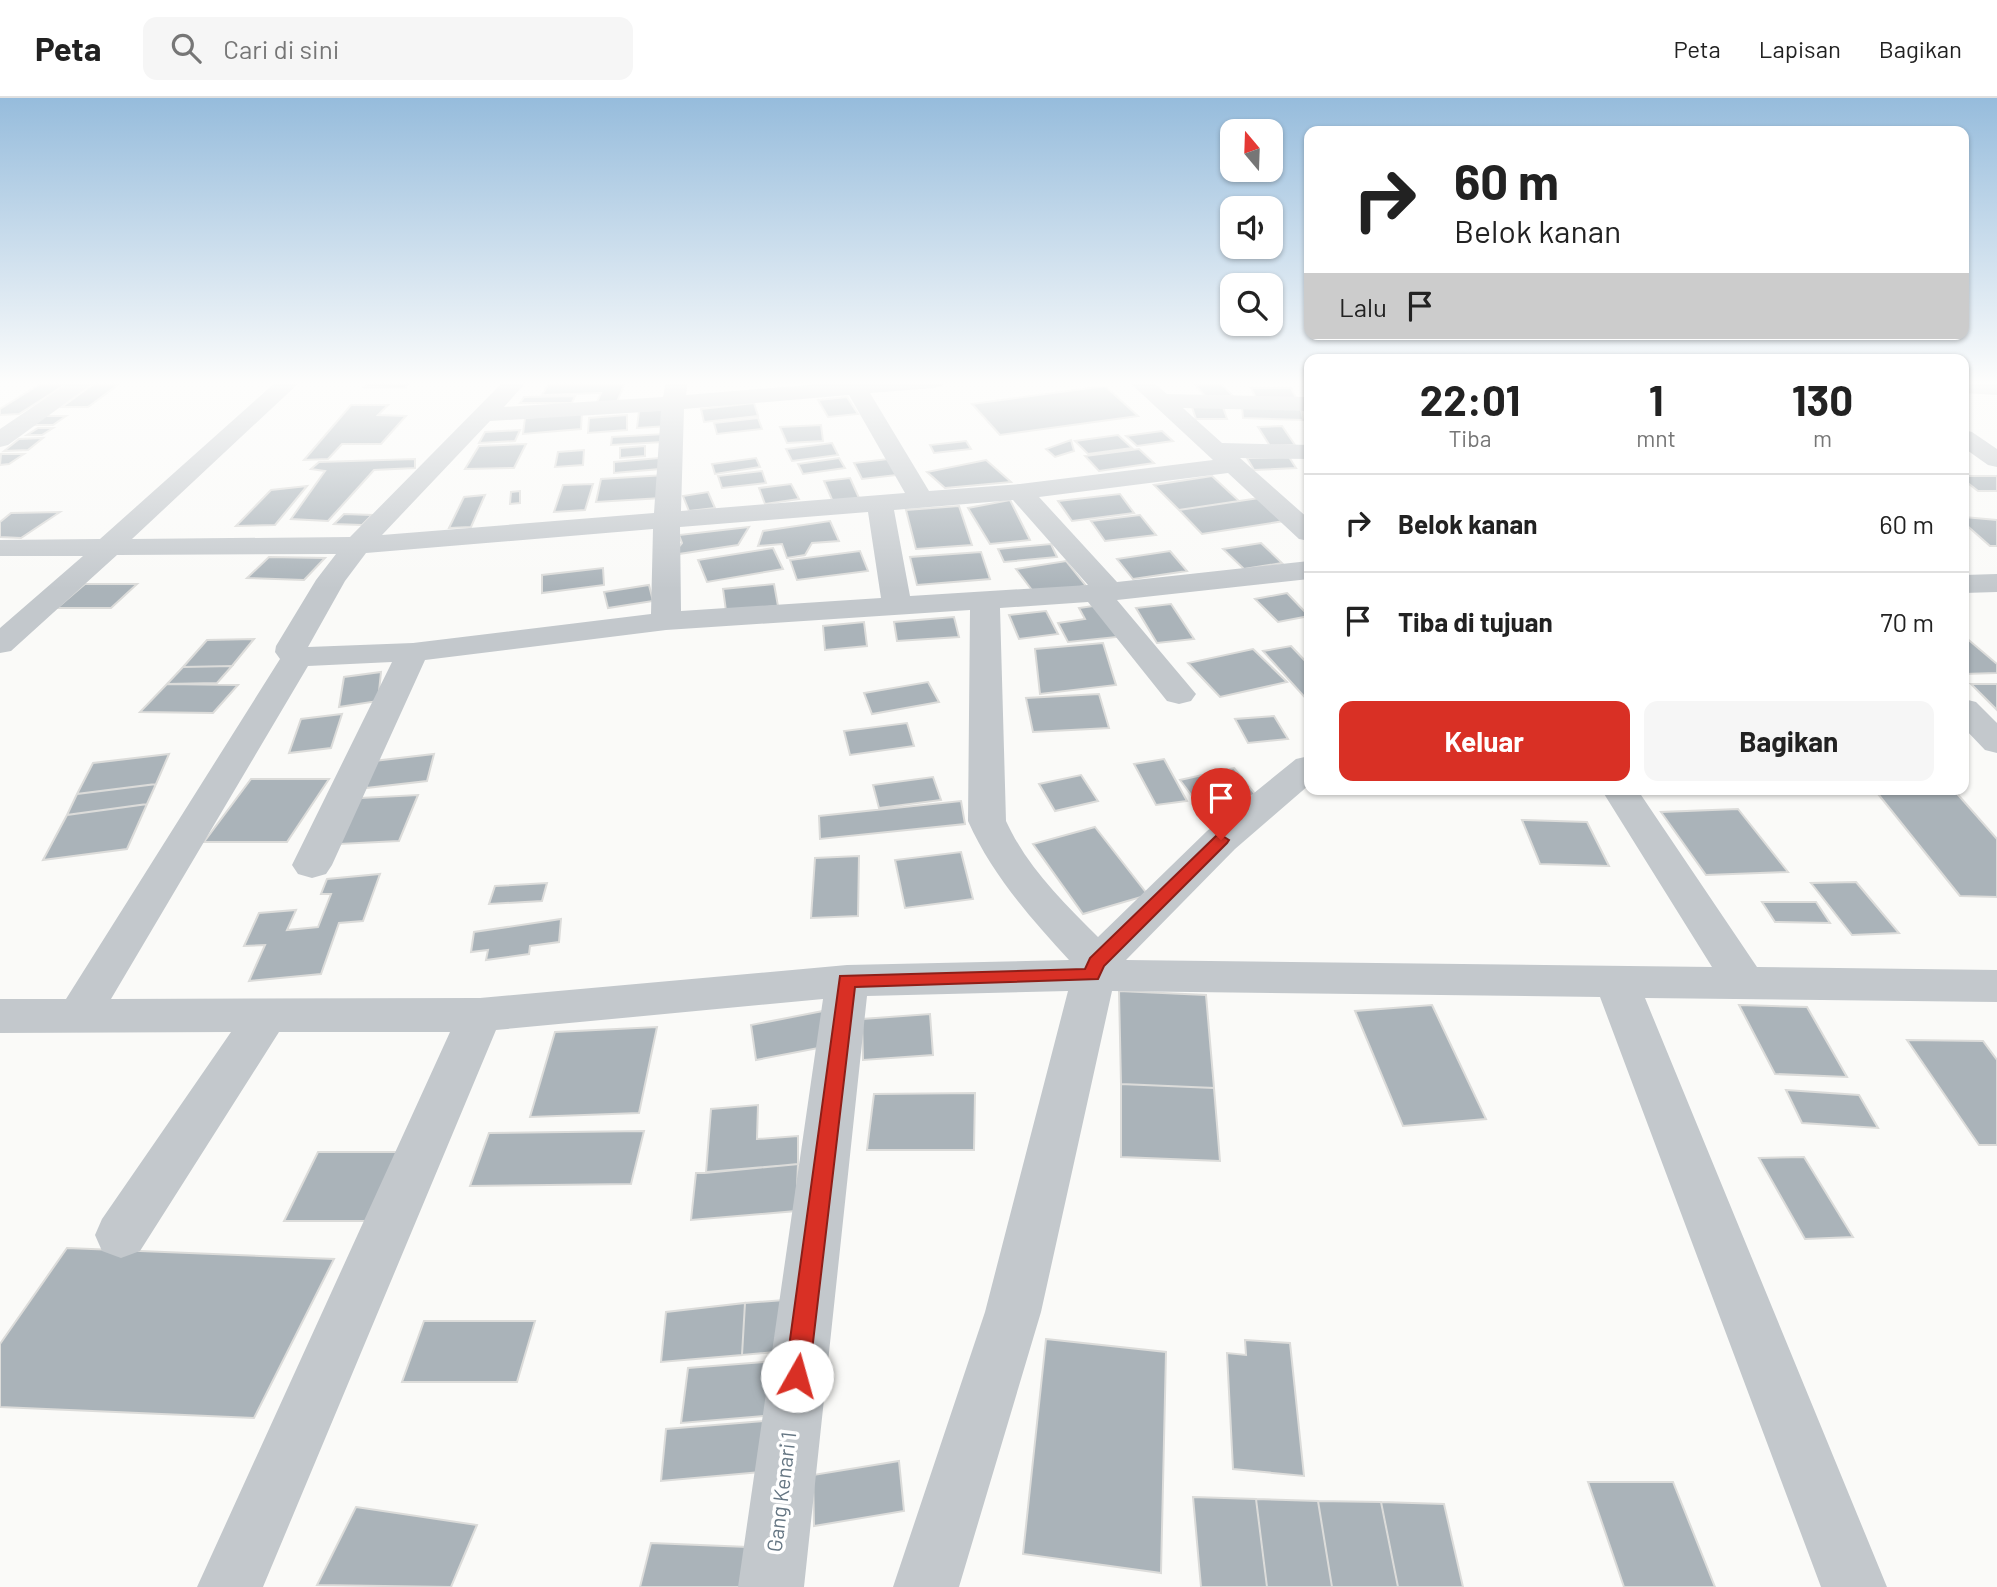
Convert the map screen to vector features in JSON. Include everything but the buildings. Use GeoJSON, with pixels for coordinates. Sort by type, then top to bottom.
{"type":"FeatureCollection","features":[{"type":"Feature","properties":{"kind":"street"},"geometry":{"type":"LineString","coordinates":[[0,644],[214,450]]}},
{"type":"Feature","properties":{"kind":"street"},"geometry":{"type":"LineString","coordinates":[[447,450],[357,545],[331,580],[292,646],[291,652],[297,657],[413,652],[666,621],[1103,592],[1304,571]]}},
{"type":"Feature","properties":{"kind":"street"},"geometry":{"type":"LineString","coordinates":[[666,621],[672,450]]}},
{"type":"Feature","properties":{"kind":"street"},"geometry":{"type":"LineString","coordinates":[[899,450],[922,501]]}},
{"type":"Feature","properties":{"kind":"street"},"geometry":{"type":"LineString","coordinates":[[1217,450],[1304,528]]}},
{"type":"Feature","properties":{"kind":"street"},"geometry":{"type":"LineString","coordinates":[[0,548],[357,545],[668,522],[1020,492],[1273,450]]}},
{"type":"Feature","properties":{"kind":"street"},"geometry":{"type":"LineString","coordinates":[[1020,492],[1103,592],[1178,694]]}},
{"type":"Feature","properties":{"kind":"street"},"geometry":{"type":"LineString","coordinates":[[880,505],[897,605]]}},
{"type":"Feature","properties":{"kind":"street"},"geometry":{"type":"LineString","coordinates":[[985,601],[987,821],[997,848],[1094,969]]}},
{"type":"Feature","properties":{"kind":"street"},"geometry":{"type":"LineString","coordinates":[[312,865],[413,652]]}},
{"type":"Feature","properties":{"kind":"street"},"geometry":{"type":"LineString","coordinates":[[79,1015],[297,657]]}},
{"type":"Feature","properties":{"kind":"street"},"geometry":{"type":"LineString","coordinates":[[1969,714],[1997,743]]}},
{"type":"Feature","properties":{"kind":"street"},"geometry":{"type":"LineString","coordinates":[[926,1587],[1013,1312],[1094,969],[1221,840],[1304,771]]}},
{"type":"Feature","properties":{"kind":"street"},"geometry":{"type":"LineString","coordinates":[[1623,795],[1744,982]]}},
{"type":"Feature","properties":{"kind":"street"},"geometry":{"type":"LineString","coordinates":[[0,1016],[480,1015],[847,981],[1094,969],[1617,983],[1997,986]]}},
{"type":"Feature","properties":{"kind":"street","name":"Gang Kenari 1"},"geometry":{"type":"LineString","coordinates":[[771,1587],[847,981]]}},
{"type":"Feature","properties":{"kind":"street"},"geometry":{"type":"LineString","coordinates":[[1617,983],[1854,1587]]}},
{"type":"Feature","properties":{"kind":"street"},"geometry":{"type":"LineString","coordinates":[[121,1235],[267,1015]]}},
{"type":"Feature","properties":{"kind":"street"},"geometry":{"type":"LineString","coordinates":[[230,1587],[480,1015]]}},
{"type":"Feature","properties":{"kind":"route"},"geometry":{"type":"LineString","coordinates":[[797,1376],[847,981],[1091,975],[1097,962],[1221,840]]}}]}
